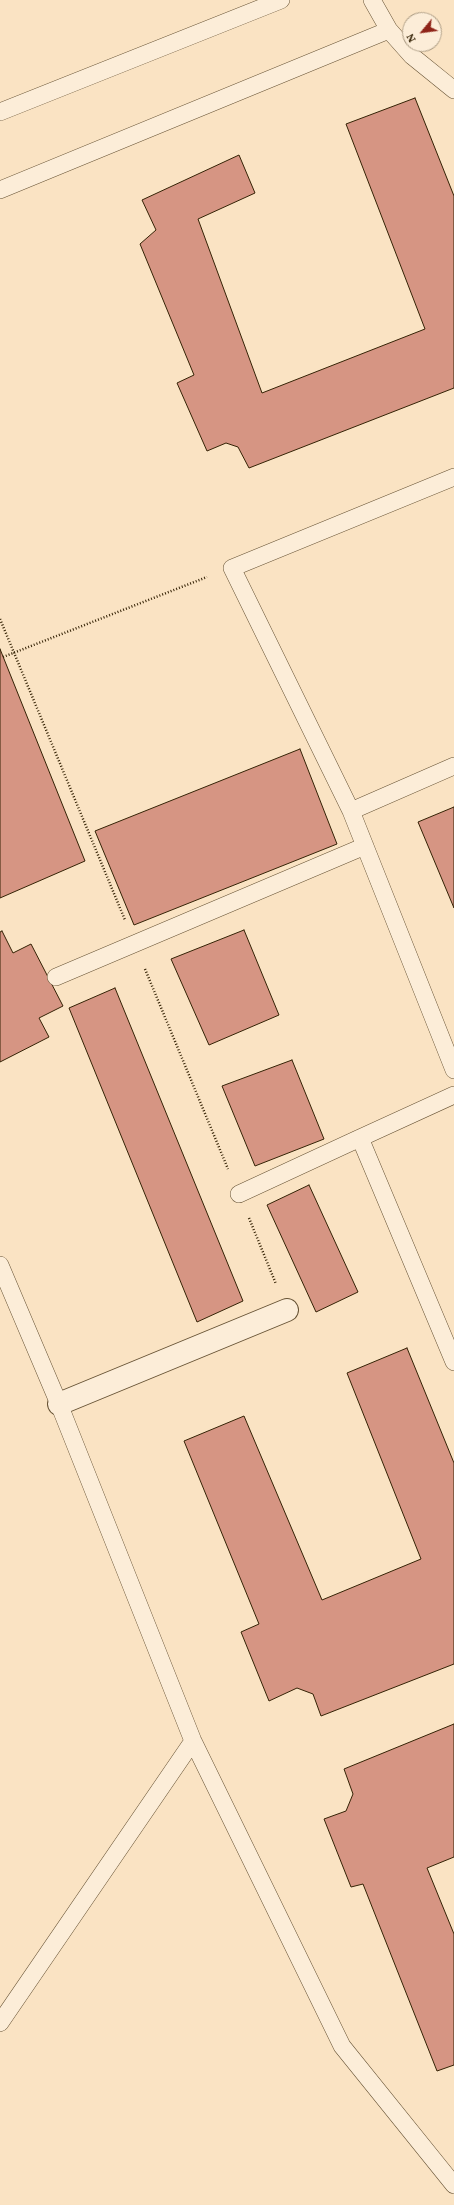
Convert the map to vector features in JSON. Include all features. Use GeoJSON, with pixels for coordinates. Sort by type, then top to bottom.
{"type":"FeatureCollection","features":[{"type":"Feature","properties":{"kind":"street"},"geometry":{"type":"LineString","coordinates":[[59,1404],[287,1310]]}},
{"type":"Feature","properties":{"kind":"lane"},"geometry":{"type":"LineString","coordinates":[[0,112],[281,0]]}},
{"type":"Feature","properties":{"kind":"lane"},"geometry":{"type":"LineString","coordinates":[[372,0],[389,30],[412,56],[454,90]]}},
{"type":"Feature","properties":{"kind":"lane"},"geometry":{"type":"LineString","coordinates":[[0,190],[389,30]]}},
{"type":"Feature","properties":{"kind":"lane"},"geometry":{"type":"LineString","coordinates":[[454,477],[232,568],[351,810],[454,1070]]}},
{"type":"Feature","properties":{"kind":"lane"},"geometry":{"type":"LineString","coordinates":[[351,810],[454,766]]}},
{"type":"Feature","properties":{"kind":"lane"},"geometry":{"type":"LineString","coordinates":[[56,977],[365,846]]}},
{"type":"Feature","properties":{"kind":"lane"},"geometry":{"type":"LineString","coordinates":[[239,1194],[454,1095]]}},
{"type":"Feature","properties":{"kind":"lane"},"geometry":{"type":"LineString","coordinates":[[360,1138],[454,1362]]}},
{"type":"Feature","properties":{"kind":"lane"},"geometry":{"type":"LineString","coordinates":[[0,1265],[59,1404],[193,1741],[342,2046],[454,2185]]}},
{"type":"Feature","properties":{"kind":"lane"},"geometry":{"type":"LineString","coordinates":[[0,2023],[193,1741]]}},
{"type":"Feature","properties":{"kind":"path"},"geometry":{"type":"LineString","coordinates":[[3,657],[232,568]]}},
{"type":"Feature","properties":{"kind":"building"},"geometry":{"type":"Polygon","coordinates":[[[415,98],[454,196],[454,388],[249,468],[238,447],[226,443],[207,451],[177,383],[194,375],[140,244],[156,230],[142,200],[239,155],[255,193],[198,219],[262,393],[425,329],[346,124],[415,98]]]}},
{"type":"Feature","properties":{"kind":"building"},"geometry":{"type":"Polygon","coordinates":[[[0,649],[85,861],[0,898],[0,649]]]}},
{"type":"Feature","properties":{"kind":"building"},"geometry":{"type":"Polygon","coordinates":[[[300,749],[337,844],[134,925],[95,831],[300,749]]]}},
{"type":"Feature","properties":{"kind":"building"},"geometry":{"type":"Polygon","coordinates":[[[454,807],[454,908],[418,822],[454,807]]]}},
{"type":"Feature","properties":{"kind":"building"},"geometry":{"type":"Polygon","coordinates":[[[244,930],[279,1015],[209,1045],[171,959],[244,930]]]}},
{"type":"Feature","properties":{"kind":"building"},"geometry":{"type":"Polygon","coordinates":[[[2,931],[13,953],[31,944],[63,1006],[39,1018],[49,1037],[0,1062],[0,932],[2,931]]]}},
{"type":"Feature","properties":{"kind":"building"},"geometry":{"type":"Polygon","coordinates":[[[115,988],[243,1301],[197,1322],[69,1008],[115,988]]]}},
{"type":"Feature","properties":{"kind":"building"},"geometry":{"type":"Polygon","coordinates":[[[292,1060],[324,1139],[255,1166],[222,1086],[292,1060]]]}},
{"type":"Feature","properties":{"kind":"building"},"geometry":{"type":"Polygon","coordinates":[[[309,1185],[358,1292],[316,1312],[267,1205],[309,1185]]]}},
{"type":"Feature","properties":{"kind":"building"},"geometry":{"type":"Polygon","coordinates":[[[407,1348],[454,1463],[454,1664],[321,1716],[313,1694],[297,1688],[269,1701],[241,1632],[259,1624],[184,1441],[244,1416],[322,1600],[421,1559],[347,1373],[407,1348]]]}},
{"type":"Feature","properties":{"kind":"building"},"geometry":{"type":"Polygon","coordinates":[[[454,1724],[454,1857],[427,1868],[454,1934],[454,2065],[437,2071],[363,1884],[351,1887],[324,1819],[346,1811],[353,1794],[344,1769],[454,1724]]]}}]}
